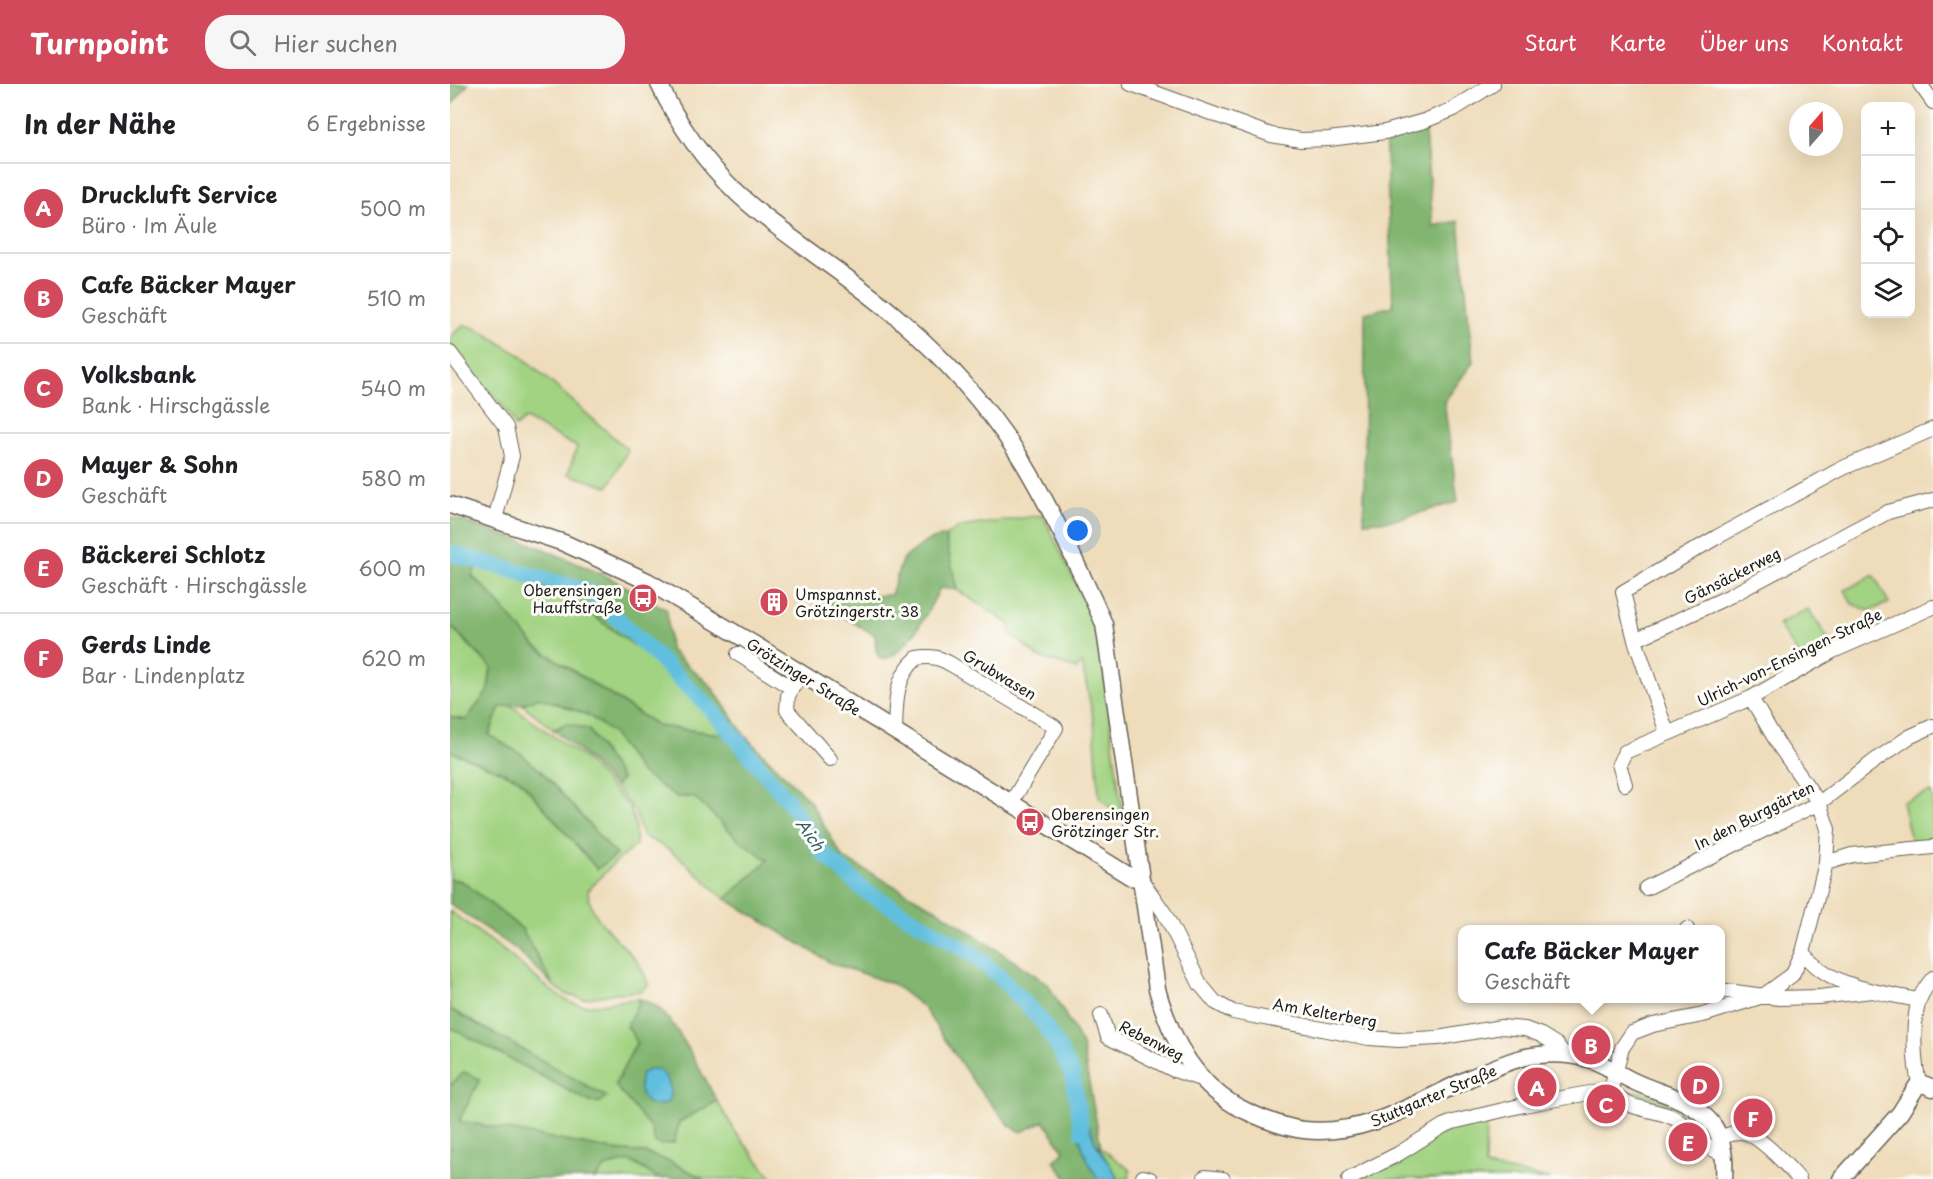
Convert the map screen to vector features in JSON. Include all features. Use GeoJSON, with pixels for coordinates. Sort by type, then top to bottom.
{"type":"FeatureCollection","features":[{"type":"Feature","properties":{"kind":"main road","name":"Stuttgarter Straße"},"geometry":{"type":"LineString","coordinates":[[659,84],[691,138],[730,185],[777,226],[881,304],[931,348],[986,408],[1017,452],[1050,511],[1096,603],[1104,624],[1131,802],[1152,964],[1163,1012],[1190,1063],[1203,1080],[1241,1109],[1273,1123],[1303,1130],[1330,1131],[1355,1128],[1385,1118],[1514,1060],[1538,1055],[1565,1055],[1599,1063],[1635,1082],[1683,1101],[1712,1123],[1723,1146]]}},
{"type":"Feature","properties":{"kind":"main road","name":"Grötzinger Straße"},"geometry":{"type":"LineString","coordinates":[[450,505],[590,554],[637,576],[735,633],[797,681],[895,731],[1131,877],[1141,879]]}},
{"type":"Feature","properties":{"kind":"main road"},"geometry":{"type":"LineString","coordinates":[[1841,1179],[1900,1113],[1914,1090],[1926,1086]]}},
{"type":"Feature","properties":{"kind":"main road"},"geometry":{"type":"LineString","coordinates":[[1723,1146],[1724,1179]]}},
{"type":"Feature","properties":{"kind":"street"},"geometry":{"type":"LineString","coordinates":[[1131,84],[1271,135],[1302,140],[1386,132],[1424,121],[1454,109],[1493,84]]}},
{"type":"Feature","properties":{"kind":"street"},"geometry":{"type":"LineString","coordinates":[[1920,84],[1933,102]]}},
{"type":"Feature","properties":{"kind":"street"},"geometry":{"type":"LineString","coordinates":[[450,353],[507,427],[512,456],[495,519]]}},
{"type":"Feature","properties":{"kind":"street"},"geometry":{"type":"LineString","coordinates":[[1668,733],[1635,640],[1623,592],[1843,468],[1933,429]]}},
{"type":"Feature","properties":{"kind":"street","name":"Gänsäckerweg"},"geometry":{"type":"LineString","coordinates":[[1635,640],[1730,596],[1888,512],[1933,500]]}},
{"type":"Feature","properties":{"kind":"street","name":"Ulrich-von-Ensingen-Straße"},"geometry":{"type":"LineString","coordinates":[[1624,784],[1619,764],[1625,752],[1751,698],[1833,651],[1933,607]]}},
{"type":"Feature","properties":{"kind":"street"},"geometry":{"type":"LineString","coordinates":[[738,654],[797,681],[788,696],[787,710],[830,759]]}},
{"type":"Feature","properties":{"kind":"street","name":"Grubwasen"},"geometry":{"type":"LineString","coordinates":[[895,731],[896,697],[902,676],[917,658],[932,656],[954,666],[1052,725],[1056,728],[1011,803]]}},
{"type":"Feature","properties":{"kind":"street"},"geometry":{"type":"LineString","coordinates":[[1611,1089],[1622,1048],[1632,1034],[1642,1028],[1703,1015],[1763,996],[1792,975],[1803,952],[1826,863],[1828,829],[1819,803],[1780,747],[1751,698]]}},
{"type":"Feature","properties":{"kind":"street","name":"In den Burggärten"},"geometry":{"type":"LineString","coordinates":[[1646,888],[1819,803],[1909,737],[1933,726]]}},
{"type":"Feature","properties":{"kind":"street"},"geometry":{"type":"LineString","coordinates":[[1826,863],[1852,855],[1933,847]]}},
{"type":"Feature","properties":{"kind":"street","name":"Am Kelterberg"},"geometry":{"type":"LineString","coordinates":[[1141,879],[1165,914],[1200,984],[1215,1002],[1233,1012],[1369,1038],[1398,1040],[1437,1038],[1501,1027],[1525,1029],[1557,1045],[1565,1055]]}},
{"type":"Feature","properties":{"kind":"street"},"geometry":{"type":"LineString","coordinates":[[1803,952],[1811,962],[1828,975],[1850,985],[1919,1000]]}},
{"type":"Feature","properties":{"kind":"street"},"geometry":{"type":"LineString","coordinates":[[1926,1086],[1916,1064],[1916,1043],[1919,1000],[1933,978]]}},
{"type":"Feature","properties":{"kind":"street"},"geometry":{"type":"LineString","coordinates":[[1725,991],[1779,998],[1819,997],[1872,991]]}},
{"type":"Feature","properties":{"kind":"street","name":"Rebenweg"},"geometry":{"type":"LineString","coordinates":[[1101,1015],[1108,1037],[1174,1070],[1203,1080]]}},
{"type":"Feature","properties":{"kind":"street"},"geometry":{"type":"LineString","coordinates":[[1611,1089],[1621,1102],[1674,1118],[1710,1148],[1723,1146],[1740,1132],[1750,1135],[1773,1151],[1799,1179]]}},
{"type":"Feature","properties":{"kind":"street"},"geometry":{"type":"LineString","coordinates":[[1349,1179],[1453,1122],[1524,1105],[1611,1089]]}},
{"type":"Feature","properties":{"kind":"street"},"geometry":{"type":"LineString","coordinates":[[1205,1177],[1223,1179]]}},
{"type":"Feature","properties":{"kind":"green space"},"geometry":{"type":"Polygon","coordinates":[[[450,84],[468,84],[450,107],[450,84]]]}},
{"type":"Feature","properties":{"kind":"green space"},"geometry":{"type":"Polygon","coordinates":[[[1424,121],[1433,226],[1459,221],[1473,362],[1444,402],[1458,502],[1394,520],[1364,522],[1365,313],[1393,306],[1385,132],[1424,121]]]}},
{"type":"Feature","properties":{"kind":"green space"},"geometry":{"type":"Polygon","coordinates":[[[464,325],[485,333],[520,355],[628,450],[608,487],[568,474],[577,447],[525,419],[515,427],[508,413],[450,344],[450,337],[464,325]]]}},
{"type":"Feature","properties":{"kind":"green space"},"geometry":{"type":"Polygon","coordinates":[[[1043,515],[1095,624],[1123,819],[1099,797],[1094,722],[1082,663],[1077,669],[1038,657],[1010,633],[1010,624],[957,590],[945,536],[960,527],[1043,515]]]}},
{"type":"Feature","properties":{"kind":"green space"},"geometry":{"type":"Polygon","coordinates":[[[450,517],[537,546],[608,577],[667,610],[670,650],[711,686],[745,736],[809,800],[843,858],[936,909],[1048,984],[1082,1045],[1101,1147],[1096,1144],[1082,1109],[1078,1134],[1098,1179],[1067,1179],[1054,1161],[1064,1151],[1044,1121],[1022,1132],[1010,1126],[977,1087],[923,1007],[893,984],[831,963],[726,899],[768,860],[739,840],[694,797],[677,797],[640,772],[612,733],[588,715],[539,697],[522,704],[500,707],[489,735],[521,754],[543,773],[616,855],[597,869],[519,779],[450,751],[450,717],[466,720],[488,691],[491,667],[452,627],[450,630],[450,517]],[[478,564],[472,576],[489,592],[535,646],[658,726],[728,735],[649,656],[566,596],[478,564]]]}},
{"type":"Feature","properties":{"kind":"green space"},"geometry":{"type":"Polygon","coordinates":[[[945,536],[957,590],[940,588],[916,631],[899,651],[890,657],[880,659],[876,650],[875,635],[813,599],[891,595],[902,560],[927,541],[945,536]]]}},
{"type":"Feature","properties":{"kind":"green space"},"geometry":{"type":"Polygon","coordinates":[[[477,564],[566,596],[649,656],[729,735],[658,726],[535,646],[489,592],[472,576],[477,564]]]}},
{"type":"Feature","properties":{"kind":"green space"},"geometry":{"type":"Polygon","coordinates":[[[1874,575],[1889,603],[1869,611],[1852,604],[1845,590],[1874,575]]]}},
{"type":"Feature","properties":{"kind":"green space"},"geometry":{"type":"Polygon","coordinates":[[[1808,609],[1832,644],[1803,661],[1778,624],[1808,609]]]}},
{"type":"Feature","properties":{"kind":"green space"},"geometry":{"type":"Polygon","coordinates":[[[451,627],[491,667],[488,691],[466,720],[450,717],[451,627]]]}},
{"type":"Feature","properties":{"kind":"green space"},"geometry":{"type":"Polygon","coordinates":[[[539,697],[588,715],[612,732],[640,772],[677,797],[694,797],[739,840],[769,860],[726,899],[674,854],[642,836],[635,811],[615,787],[621,778],[567,723],[554,730],[522,704],[539,697]]]}},
{"type":"Feature","properties":{"kind":"green space"},"geometry":{"type":"Polygon","coordinates":[[[510,705],[584,758],[630,808],[635,825],[636,845],[610,867],[588,891],[597,917],[636,960],[643,972],[648,985],[641,991],[583,999],[567,995],[554,986],[522,929],[462,881],[450,879],[450,751],[519,779],[597,869],[616,855],[543,773],[521,754],[489,736],[499,707],[510,705]]]}},
{"type":"Feature","properties":{"kind":"green space"},"geometry":{"type":"Polygon","coordinates":[[[567,723],[589,730],[621,779],[615,787],[585,756],[554,730],[567,723]]]}},
{"type":"Feature","properties":{"kind":"green space"},"geometry":{"type":"Polygon","coordinates":[[[1931,792],[1933,842],[1912,845],[1902,802],[1931,792]]]}},
{"type":"Feature","properties":{"kind":"green space"},"geometry":{"type":"Polygon","coordinates":[[[450,879],[462,881],[522,929],[554,986],[516,949],[450,904],[450,879]]]}},
{"type":"Feature","properties":{"kind":"green space"},"geometry":{"type":"Polygon","coordinates":[[[450,911],[509,955],[550,990],[568,1001],[591,1005],[640,999],[627,1026],[637,1041],[615,1085],[651,1128],[655,1142],[676,1131],[679,1122],[717,1101],[737,1134],[773,1179],[704,1179],[671,1162],[645,1153],[613,1150],[459,1121],[464,1072],[450,1086],[450,1027],[590,1102],[600,1102],[606,1097],[450,1009],[450,911]]]}},
{"type":"Feature","properties":{"kind":"green space"},"geometry":{"type":"Polygon","coordinates":[[[640,999],[651,1003],[665,1014],[690,1051],[717,1101],[679,1122],[674,1143],[660,1145],[655,1142],[651,1128],[615,1085],[637,1042],[627,1026],[640,999]]]}},
{"type":"Feature","properties":{"kind":"green space"},"geometry":{"type":"Polygon","coordinates":[[[450,1009],[607,1097],[600,1102],[590,1102],[450,1027],[450,1009]]]}},
{"type":"Feature","properties":{"kind":"green space"},"geometry":{"type":"Polygon","coordinates":[[[464,1072],[480,1079],[459,1121],[613,1150],[645,1153],[671,1162],[704,1179],[658,1178],[630,1161],[607,1166],[595,1179],[450,1179],[450,1086],[464,1072]]]}},
{"type":"Feature","properties":{"kind":"green space"},"geometry":{"type":"Polygon","coordinates":[[[1635,1091],[1669,1103],[1690,1115],[1703,1128],[1689,1115],[1679,1116],[1683,1112],[1678,1109],[1639,1097],[1633,1102],[1627,1100],[1635,1091]]]}},
{"type":"Feature","properties":{"kind":"green space"},"geometry":{"type":"Polygon","coordinates":[[[1486,1119],[1485,1167],[1551,1179],[1359,1179],[1380,1168],[1401,1166],[1400,1157],[1450,1127],[1486,1119]]]}},
{"type":"Feature","properties":{"kind":"green space"},"geometry":{"type":"Polygon","coordinates":[[[1704,1129],[1707,1132],[1713,1143],[1696,1131],[1704,1129]]]}},
{"type":"Feature","properties":{"kind":"green space"},"geometry":{"type":"Polygon","coordinates":[[[1096,1144],[1130,1170],[1129,1179],[1119,1179],[1096,1144]]]}},
{"type":"Feature","properties":{"kind":"green space"},"geometry":{"type":"Polygon","coordinates":[[[630,1161],[658,1178],[665,1179],[595,1179],[607,1166],[630,1161]]]}},
{"type":"Feature","properties":{"kind":"water"},"geometry":{"type":"Polygon","coordinates":[[[650,1069],[657,1069],[667,1080],[670,1093],[668,1102],[654,1105],[644,1100],[640,1088],[641,1074],[650,1069]]]}},
{"type":"Feature","properties":{"kind":"water"},"geometry":{"type":"Polygon","coordinates":[[[1082,1108],[1096,1144],[1119,1179],[1098,1179],[1088,1161],[1078,1129],[1077,1109],[1082,1108]]]}},
{"type":"Feature","properties":{"kind":"waterway","name":"Aich"},"geometry":{"type":"LineString","coordinates":[[450,553],[590,592],[712,710],[789,802],[823,853],[865,891],[973,954],[1001,978],[1041,1020],[1072,1074],[1082,1131]]}},
{"type":"Feature","properties":{"kind":"place","name":"Oberensingen Hauffstraße"},"geometry":{"type":"Point","coordinates":[643,598]}},
{"type":"Feature","properties":{"kind":"place","name":"Umspannst. Grötzingerstr. 38"},"geometry":{"type":"Point","coordinates":[774,602]}},
{"type":"Feature","properties":{"kind":"place","name":"Oberensingen Grötzinger Str."},"geometry":{"type":"Point","coordinates":[1030,822]}},
{"type":"Feature","properties":{"kind":"place","name":"Cafe Bäcker Mayer"},"geometry":{"type":"Point","coordinates":[1591,1045]}},
{"type":"Feature","properties":{"kind":"place","name":"Mayer & Sohn"},"geometry":{"type":"Point","coordinates":[1700,1085]}},
{"type":"Feature","properties":{"kind":"place","name":"Druckluft Service"},"geometry":{"type":"Point","coordinates":[1537,1087]}},
{"type":"Feature","properties":{"kind":"place","name":"Volksbank"},"geometry":{"type":"Point","coordinates":[1606,1104]}},
{"type":"Feature","properties":{"kind":"place","name":"Gerds Linde"},"geometry":{"type":"Point","coordinates":[1753,1118]}},
{"type":"Feature","properties":{"kind":"place","name":"Bäckerei Schlotz"},"geometry":{"type":"Point","coordinates":[1688,1142]}}]}
